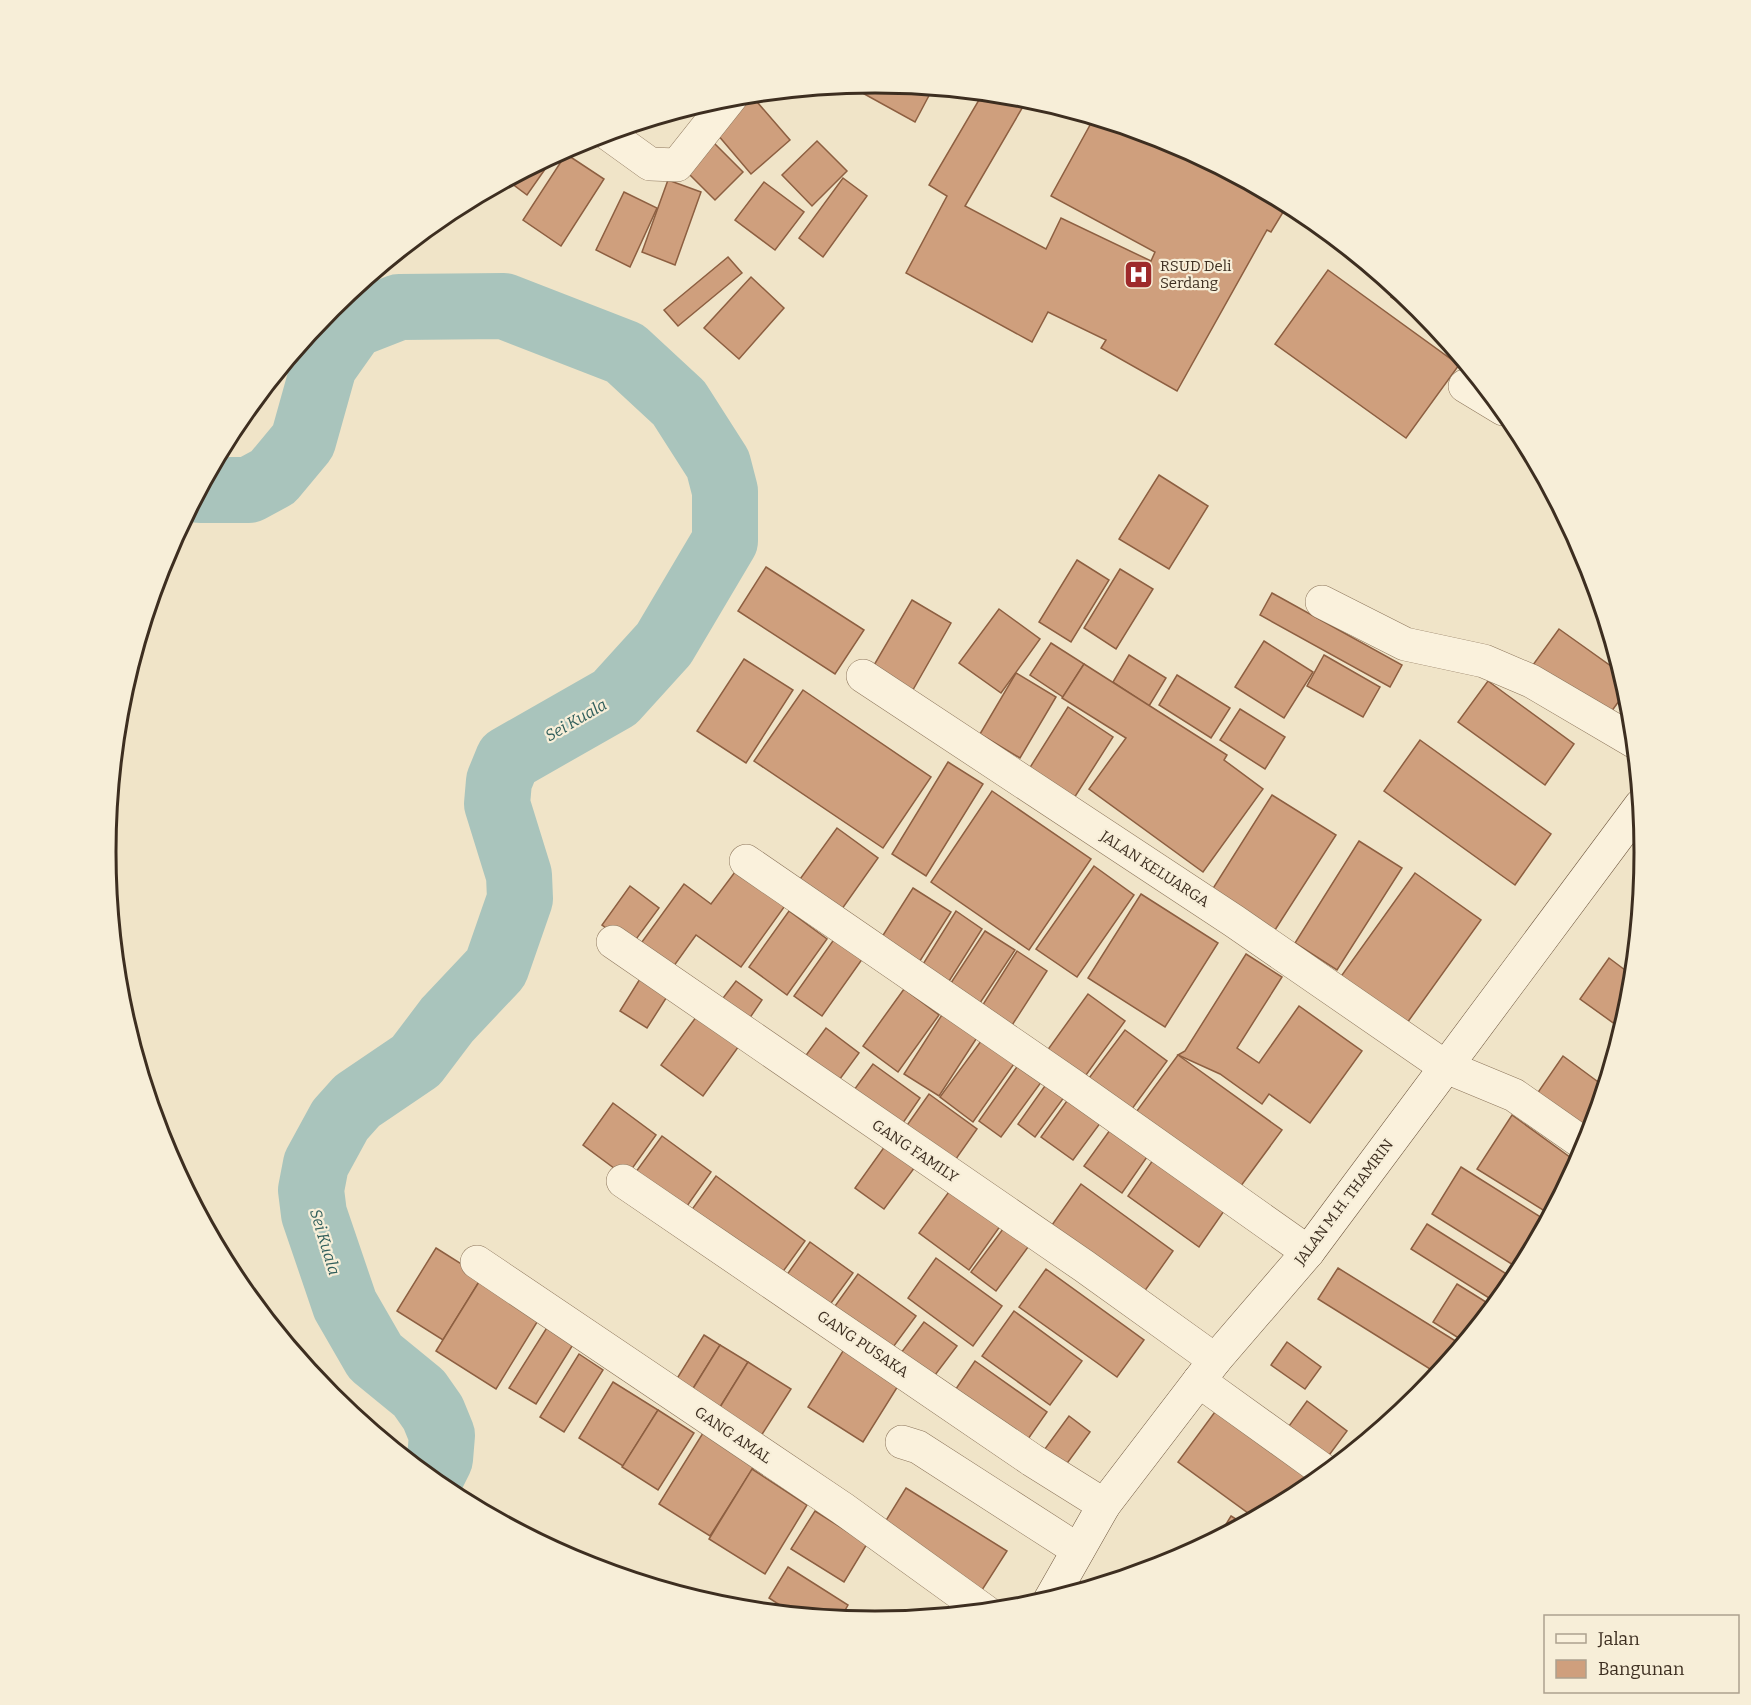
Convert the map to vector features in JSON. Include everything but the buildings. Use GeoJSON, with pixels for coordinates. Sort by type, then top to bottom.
{"type":"FeatureCollection","features":[{"type":"Feature","properties":{"kind":"street"},"geometry":{"type":"LineString","coordinates":[[615,139],[650,164],[677,165],[721,109]]}},
{"type":"Feature","properties":{"kind":"street"},"geometry":{"type":"LineString","coordinates":[[1465,386],[1483,397]]}},
{"type":"Feature","properties":{"kind":"street"},"geometry":{"type":"LineString","coordinates":[[1322,602],[1405,644],[1484,661],[1531,681],[1626,737]]}},
{"type":"Feature","properties":{"kind":"street","name":"JALAN KELUARGA"},"geometry":{"type":"LineString","coordinates":[[863,676],[1234,921],[1444,1066],[1514,1095],[1578,1140]]}},
{"type":"Feature","properties":{"kind":"street","name":"JALAN M.H. THAMRIN"},"geometry":{"type":"LineString","coordinates":[[1056,1590],[1104,1505],[1207,1370],[1308,1252],[1444,1066],[1633,815]]}},
{"type":"Feature","properties":{"kind":"street"},"geometry":{"type":"LineString","coordinates":[[746,861],[1072,1085],[1308,1252]]}},
{"type":"Feature","properties":{"kind":"street","name":"GANG FAMILY"},"geometry":{"type":"LineString","coordinates":[[613,942],[1084,1266],[1320,1467]]}},
{"type":"Feature","properties":{"kind":"street","name":"GANG PUSAKA"},"geometry":{"type":"LineString","coordinates":[[623,1181],[1032,1460],[1104,1505]]}},
{"type":"Feature","properties":{"kind":"street","name":"GANG AMAL"},"geometry":{"type":"LineString","coordinates":[[477,1262],[842,1509],[977,1606]]}},
{"type":"Feature","properties":{"kind":"street"},"geometry":{"type":"LineString","coordinates":[[902,1442],[918,1447],[1078,1550]]}},
{"type":"Feature","properties":{"kind":"waterway","name":"Sei Kuala"},"geometry":{"type":"LineString","coordinates":[[209,490],[249,490],[273,477],[303,441],[324,366],[353,325],[399,307],[504,306],[625,353],[679,403],[718,464],[725,491],[725,541],[664,644],[615,698],[508,759],[499,781],[497,804],[519,875],[520,899],[496,968],[447,1020],[416,1061],[357,1101],[340,1120],[316,1164],[311,1190],[314,1214],[345,1305],[375,1357],[419,1393],[433,1413],[442,1435],[440,1459],[434,1470]]}},
{"type":"Feature","properties":{"kind":"place","name":"RSUD Deli Serdang"},"geometry":{"type":"Point","coordinates":[1139,275]}}]}
